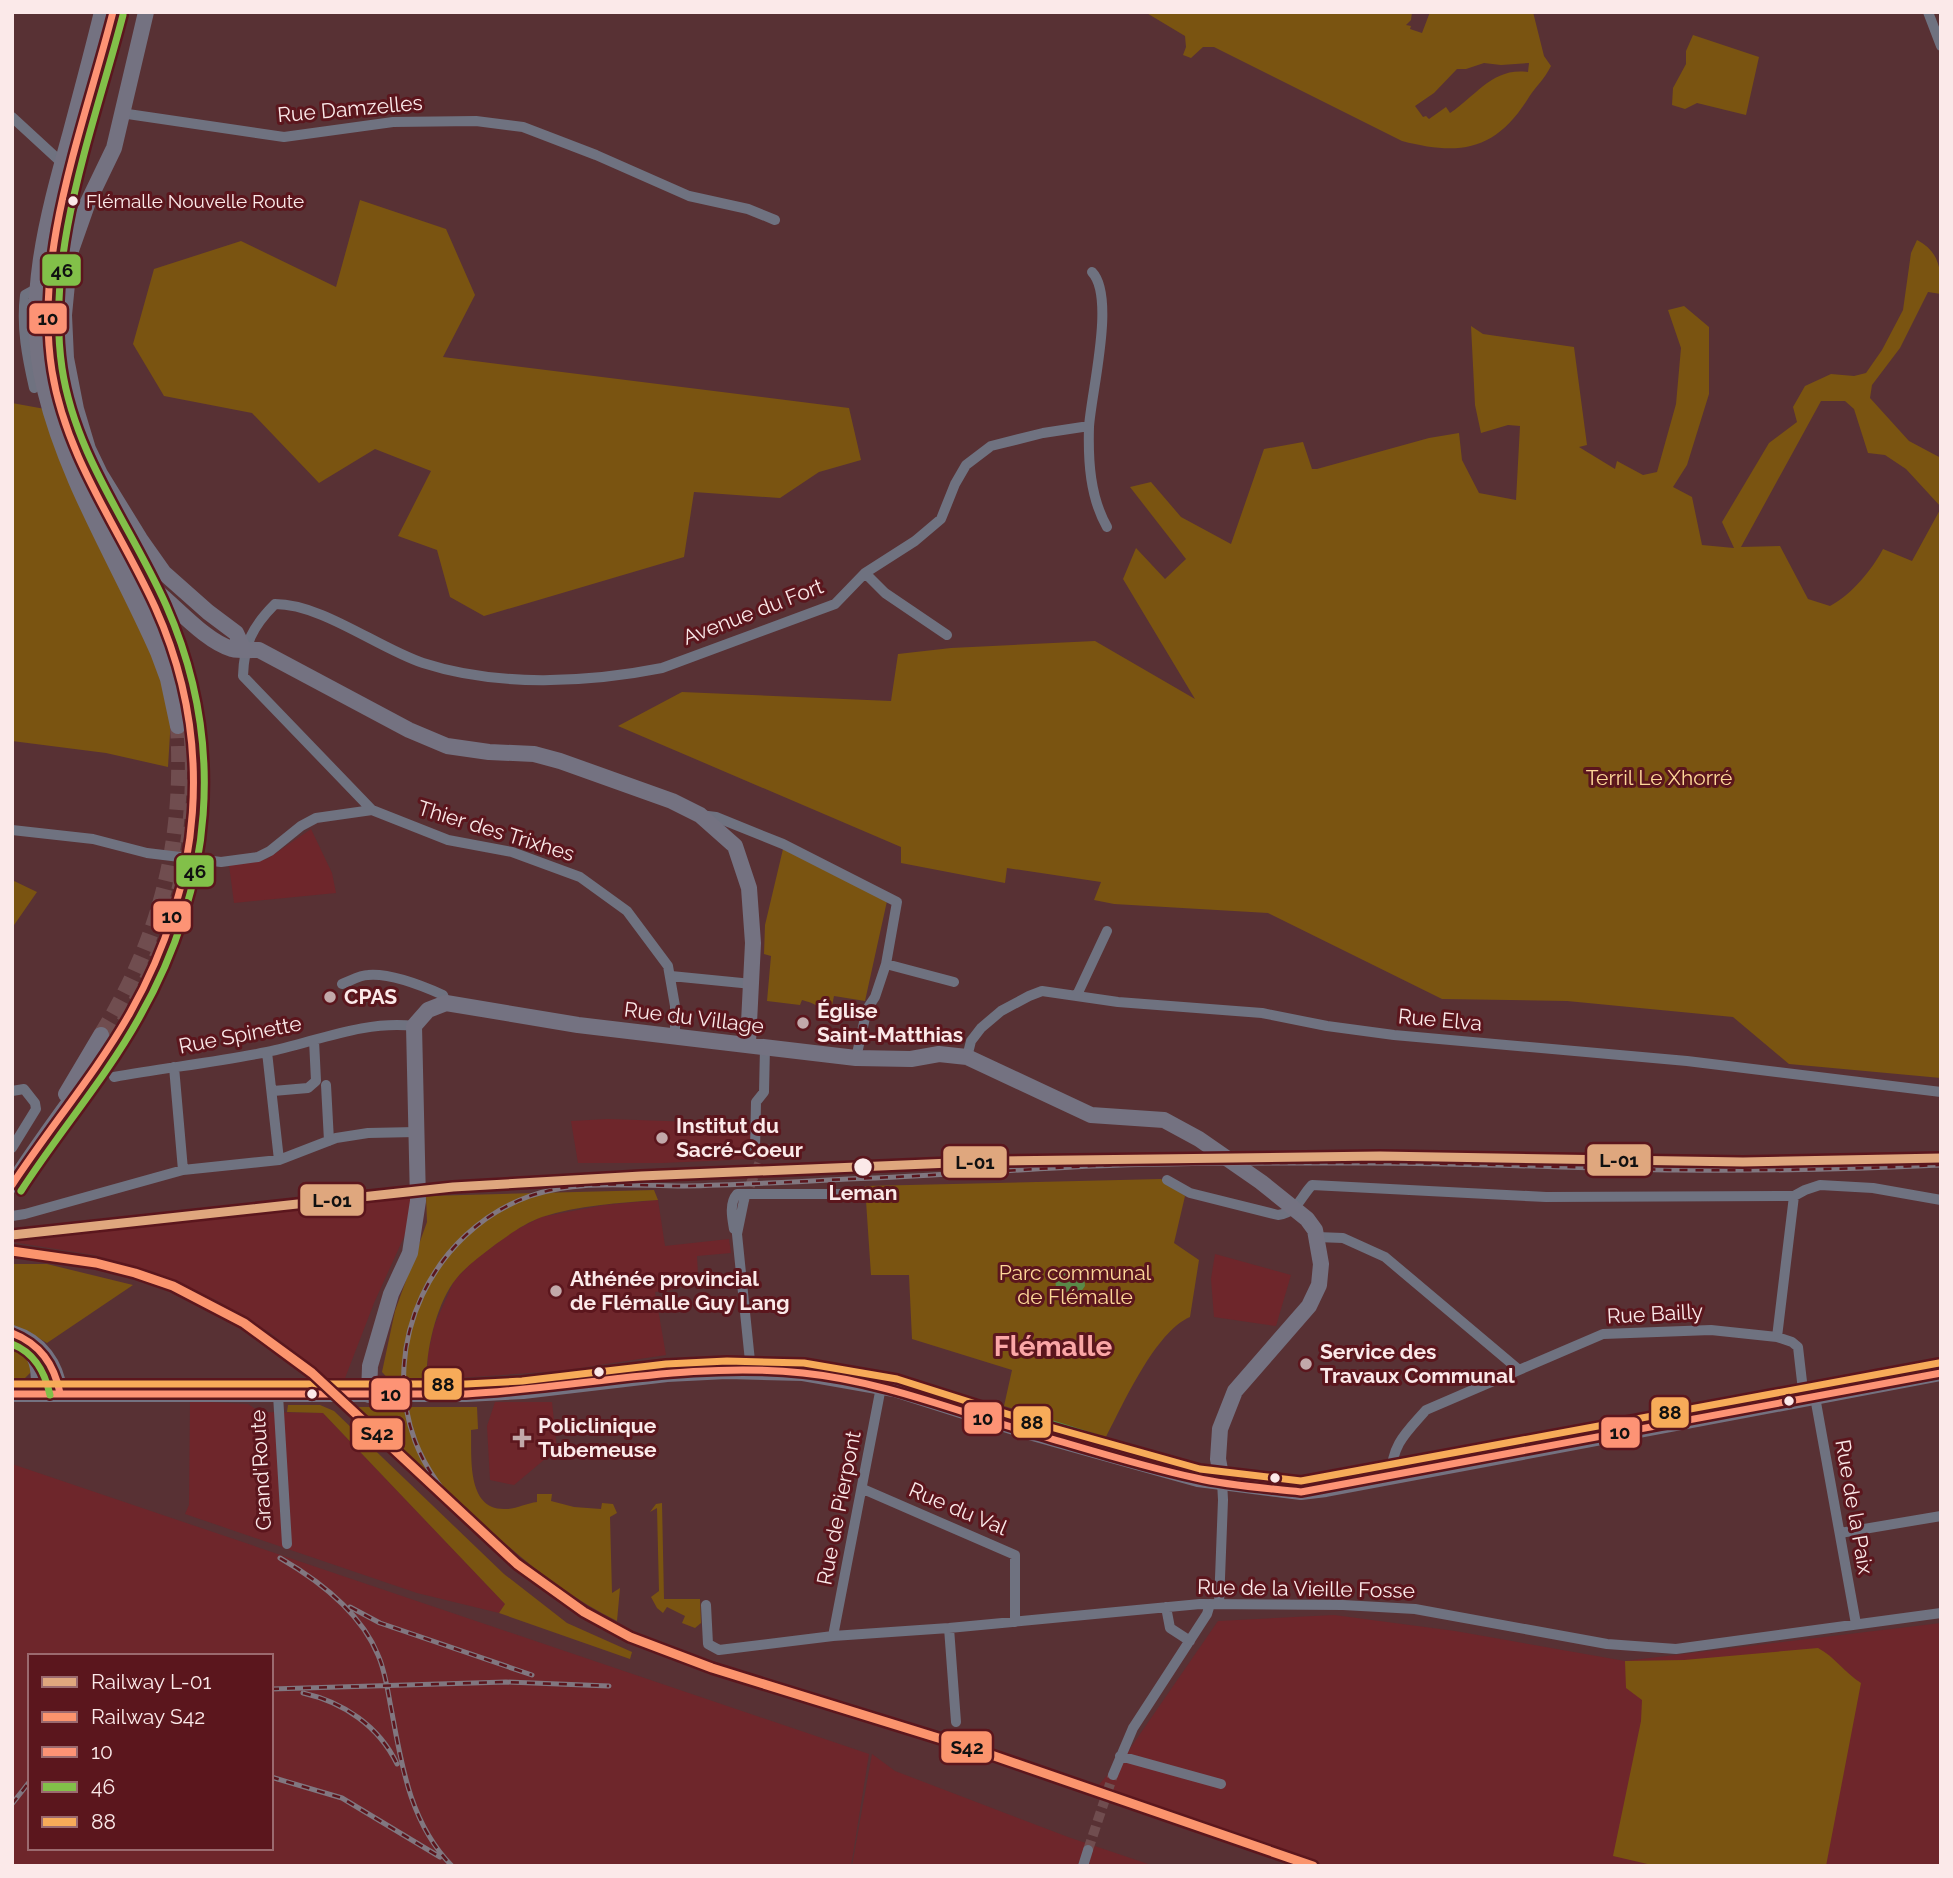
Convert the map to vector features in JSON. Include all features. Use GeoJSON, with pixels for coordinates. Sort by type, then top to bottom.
{"type":"FeatureCollection","features":[{"type":"Feature","properties":{"kind":"street"},"geometry":{"type":"LineString","coordinates":[[67,165],[102,12]]}},
{"type":"Feature","properties":{"kind":"street"},"geometry":{"type":"LineString","coordinates":[[42,289],[36,327],[40,366],[49,409],[65,455],[158,652],[185,725],[186,693],[168,635],[100,504],[65,428],[52,373],[42,289],[41,254],[113,12]]}},
{"type":"Feature","properties":{"kind":"street"},"geometry":{"type":"LineString","coordinates":[[146,12],[114,148],[84,211],[70,253],[64,315],[66,358],[76,409],[88,449],[100,474],[140,540],[164,573],[236,633],[243,676],[372,810]]}},
{"type":"Feature","properties":{"kind":"street"},"geometry":{"type":"LineString","coordinates":[[1928,12],[1941,46]]}},
{"type":"Feature","properties":{"kind":"street","name":"Rue Damzelles"},"geometry":{"type":"LineString","coordinates":[[121,113],[284,137],[393,122],[476,121],[523,127],[596,155],[689,196],[748,209],[775,220]]}},
{"type":"Feature","properties":{"kind":"street"},"geometry":{"type":"LineString","coordinates":[[12,117],[67,165]]}},
{"type":"Feature","properties":{"kind":"street"},"geometry":{"type":"LineString","coordinates":[[1092,272],[1100,284],[1101,341],[1089,426],[1093,495],[1098,512],[1107,527]]}},
{"type":"Feature","properties":{"kind":"street"},"geometry":{"type":"LineString","coordinates":[[34,388],[23,314],[25,295],[42,289]]}},
{"type":"Feature","properties":{"kind":"street","name":"Avenue du Fort"},"geometry":{"type":"LineString","coordinates":[[238,650],[262,616],[275,604],[285,604],[317,614],[422,663],[501,680],[545,681],[662,668],[835,604],[865,573],[915,541],[941,519],[955,484],[967,465],[991,446],[1043,433],[1089,426]]}},
{"type":"Feature","properties":{"kind":"street"},"geometry":{"type":"LineString","coordinates":[[100,474],[100,504]]}},
{"type":"Feature","properties":{"kind":"street"},"geometry":{"type":"LineString","coordinates":[[865,573],[885,593],[947,635]]}},
{"type":"Feature","properties":{"kind":"street"},"geometry":{"type":"LineString","coordinates":[[139,578],[154,587],[217,642],[238,650],[259,650],[409,730],[447,746],[489,752],[534,754],[560,761],[672,801],[700,815],[735,846],[749,888],[753,943],[748,1043]]}},
{"type":"Feature","properties":{"kind":"street","name":"Thier des Trixhes"},"geometry":{"type":"LineString","coordinates":[[12,830],[93,839],[148,853],[221,862],[258,857],[270,851],[301,826],[323,816],[372,810],[448,840],[512,852],[580,877],[627,911],[661,953],[671,976],[676,1016],[675,1035]]}},
{"type":"Feature","properties":{"kind":"street"},"geometry":{"type":"LineString","coordinates":[[700,815],[716,817],[783,844],[897,902],[886,964],[875,997],[867,1009],[856,1058]]}},
{"type":"Feature","properties":{"kind":"street"},"geometry":{"type":"LineString","coordinates":[[735,846],[750,831]]}},
{"type":"Feature","properties":{"kind":"street"},"geometry":{"type":"LineString","coordinates":[[1077,995],[1107,931]]}},
{"type":"Feature","properties":{"kind":"street"},"geometry":{"type":"LineString","coordinates":[[886,964],[954,982]]}},
{"type":"Feature","properties":{"kind":"street"},"geometry":{"type":"LineString","coordinates":[[342,984],[367,975],[393,979],[443,995],[446,1003],[428,1010],[414,1026],[418,1201],[410,1252],[391,1294],[373,1354],[369,1395]]}},
{"type":"Feature","properties":{"kind":"street"},"geometry":{"type":"LineString","coordinates":[[671,976],[752,984]]}},
{"type":"Feature","properties":{"kind":"street","name":"Rue Elva"},"geometry":{"type":"LineString","coordinates":[[967,1057],[971,1041],[981,1028],[1001,1011],[1042,991],[1131,1003],[1262,1013],[1327,1026],[1394,1035],[1687,1061],[1941,1092]]}},
{"type":"Feature","properties":{"kind":"street","name":"Rue du Village"},"geometry":{"type":"LineString","coordinates":[[446,1003],[578,1025],[748,1043],[856,1058],[911,1059],[939,1054],[967,1057],[1090,1115],[1164,1120],[1174,1124],[1295,1209],[1307,1219],[1317,1237]]}},
{"type":"Feature","properties":{"kind":"street","name":"Rue Spinette"},"geometry":{"type":"LineString","coordinates":[[114,1077],[267,1052],[354,1030],[398,1024],[414,1026]]}},
{"type":"Feature","properties":{"kind":"street"},"geometry":{"type":"LineString","coordinates":[[12,1185],[46,1133],[79,1070],[106,1039]]}},
{"type":"Feature","properties":{"kind":"street"},"geometry":{"type":"LineString","coordinates":[[273,1091],[308,1088],[316,1081],[314,1041]]}},
{"type":"Feature","properties":{"kind":"street"},"geometry":{"type":"LineString","coordinates":[[765,1047],[764,1092],[768,1148]]}},
{"type":"Feature","properties":{"kind":"street"},"geometry":{"type":"LineString","coordinates":[[267,1052],[279,1160]]}},
{"type":"Feature","properties":{"kind":"street"},"geometry":{"type":"LineString","coordinates":[[174,1067],[183,1170]]}},
{"type":"Feature","properties":{"kind":"street"},"geometry":{"type":"LineString","coordinates":[[326,1085],[329,1141]]}},
{"type":"Feature","properties":{"kind":"street"},"geometry":{"type":"LineString","coordinates":[[12,1149],[36,1109],[35,1103],[18,1090]]}},
{"type":"Feature","properties":{"kind":"street"},"geometry":{"type":"LineString","coordinates":[[12,1216],[183,1170],[279,1160],[336,1138],[368,1133],[416,1132]]}},
{"type":"Feature","properties":{"kind":"street"},"geometry":{"type":"LineString","coordinates":[[1167,1181],[1190,1193],[1266,1213],[1289,1213],[1312,1185],[1546,1197],[1794,1196],[1820,1185],[1873,1188],[1941,1200]]}},
{"type":"Feature","properties":{"kind":"street"},"geometry":{"type":"LineString","coordinates":[[737,1234],[732,1215],[737,1194],[852,1194]]}},
{"type":"Feature","properties":{"kind":"street"},"geometry":{"type":"LineString","coordinates":[[1794,1196],[1777,1337],[1798,1347],[1810,1398]]}},
{"type":"Feature","properties":{"kind":"street"},"geometry":{"type":"LineString","coordinates":[[744,1200],[737,1234],[751,1371]]}},
{"type":"Feature","properties":{"kind":"street"},"geometry":{"type":"LineString","coordinates":[[1113,1775],[1133,1728],[1214,1604],[1223,1500],[1218,1459],[1220,1429],[1235,1391],[1280,1341],[1314,1297],[1321,1264],[1317,1237],[1343,1238],[1385,1256],[1518,1369]]}},
{"type":"Feature","properties":{"kind":"street","name":"Rue Bailly"},"geometry":{"type":"LineString","coordinates":[[1391,1476],[1391,1457],[1405,1434],[1426,1410],[1603,1334],[1620,1331],[1711,1330],[1777,1337]]}},
{"type":"Feature","properties":{"kind":"street"},"geometry":{"type":"LineString","coordinates":[[12,1332],[30,1340],[47,1357],[58,1380],[60,1393]]}},
{"type":"Feature","properties":{"kind":"street"},"geometry":{"type":"LineString","coordinates":[[12,1338],[28,1347],[35,1355],[39,1394]]}},
{"type":"Feature","properties":{"kind":"street","name":"Grand'Route"},"geometry":{"type":"LineString","coordinates":[[12,1394],[369,1395],[509,1392],[667,1374],[751,1371],[803,1373],[881,1387],[1198,1479],[1301,1492],[1941,1373]]}},
{"type":"Feature","properties":{"kind":"street","name":"Rue de Pierpont"},"geometry":{"type":"LineString","coordinates":[[833,1636],[881,1387]]}},
{"type":"Feature","properties":{"kind":"street","name":"Grand'Route"},"geometry":{"type":"LineString","coordinates":[[278,1395],[287,1544]]}},
{"type":"Feature","properties":{"kind":"street","name":"Rue de la Paix"},"geometry":{"type":"LineString","coordinates":[[1810,1398],[1840,1533],[1856,1624]]}},
{"type":"Feature","properties":{"kind":"street","name":"Rue du Val"},"geometry":{"type":"LineString","coordinates":[[863,1489],[1015,1555],[1015,1622]]}},
{"type":"Feature","properties":{"kind":"street"},"geometry":{"type":"LineString","coordinates":[[1840,1533],[1941,1516]]}},
{"type":"Feature","properties":{"kind":"street","name":"Rue de la Vieille Fosse"},"geometry":{"type":"LineString","coordinates":[[706,1605],[708,1644],[719,1650],[833,1636],[949,1629],[1214,1604],[1415,1608],[1607,1644],[1676,1649],[1941,1613]]}},
{"type":"Feature","properties":{"kind":"street"},"geometry":{"type":"LineString","coordinates":[[1166,1607],[1170,1628],[1190,1641]]}},
{"type":"Feature","properties":{"kind":"street"},"geometry":{"type":"LineString","coordinates":[[949,1629],[956,1723]]}},
{"type":"Feature","properties":{"kind":"street"},"geometry":{"type":"LineString","coordinates":[[1120,1756],[1221,1784]]}},
{"type":"Feature","properties":{"kind":"street"},"geometry":{"type":"LineString","coordinates":[[1083,1866],[1088,1850]]}},
{"type":"Feature","properties":{"kind":"shaded area"},"geometry":{"type":"Polygon","coordinates":[[[311,829],[332,873],[336,893],[234,903],[229,865],[267,859],[311,829]]]}},
{"type":"Feature","properties":{"kind":"shaded area","name":"Institut du Sacré-Coeur"},"geometry":{"type":"Polygon","coordinates":[[[608,1119],[751,1124],[753,1159],[578,1163],[571,1121],[608,1119]]]}},
{"type":"Feature","properties":{"kind":"shaded area"},"geometry":{"type":"Polygon","coordinates":[[[412,1197],[408,1228],[374,1303],[340,1391],[316,1368],[269,1332],[216,1300],[151,1271],[94,1255],[12,1242],[412,1197]]]}},
{"type":"Feature","properties":{"kind":"shaded area","name":"Athénée provincial de Flémalle Guy Lang"},"geometry":{"type":"Polygon","coordinates":[[[658,1200],[665,1246],[729,1239],[731,1253],[697,1256],[698,1275],[671,1276],[673,1290],[655,1292],[666,1355],[560,1371],[427,1380],[428,1354],[434,1326],[454,1281],[471,1263],[512,1232],[541,1217],[604,1205],[658,1200]]]}},
{"type":"Feature","properties":{"kind":"shaded area"},"geometry":{"type":"Polygon","coordinates":[[[1215,1254],[1291,1275],[1276,1326],[1214,1317],[1211,1279],[1215,1254]]]}},
{"type":"Feature","properties":{"kind":"shaded area"},"geometry":{"type":"Polygon","coordinates":[[[1075,1269],[1080,1270],[1084,1276],[1085,1286],[1077,1297],[1063,1295],[1057,1290],[1056,1276],[1075,1269]]]}},
{"type":"Feature","properties":{"kind":"shaded area"},"geometry":{"type":"Polygon","coordinates":[[[190,1401],[248,1404],[260,1412],[323,1413],[505,1604],[499,1613],[417,1593],[185,1514],[189,1505],[190,1401]]]}},
{"type":"Feature","properties":{"kind":"shaded area","name":"Policlinique Tubemeuse"},"geometry":{"type":"Polygon","coordinates":[[[495,1402],[552,1402],[557,1449],[514,1485],[490,1480],[487,1426],[495,1402]]]}},
{"type":"Feature","properties":{"kind":"shaded area"},"geometry":{"type":"Polygon","coordinates":[[[1036,1415],[1106,1437],[1103,1449],[1034,1425],[1036,1415]]]}},
{"type":"Feature","properties":{"kind":"shaded area"},"geometry":{"type":"Polygon","coordinates":[[[12,1464],[869,1754],[851,1866],[12,1866],[12,1464]]]}},
{"type":"Feature","properties":{"kind":"shaded area"},"geometry":{"type":"Polygon","coordinates":[[[1334,1615],[1455,1631],[1625,1661],[1941,1623],[1941,1866],[1321,1866],[1097,1787],[1129,1750],[1218,1621],[1334,1615]]]}},
{"type":"Feature","properties":{"kind":"shaded area"},"geometry":{"type":"Polygon","coordinates":[[[872,1754],[895,1771],[1068,1837],[1154,1866],[852,1866],[872,1754]]]}},
{"type":"Feature","properties":{"kind":"green space"},"geometry":{"type":"Polygon","coordinates":[[[1145,12],[1412,12],[1411,20],[1406,25],[1422,33],[1430,12],[1533,12],[1544,56],[1551,66],[1516,115],[1490,139],[1459,148],[1442,148],[1402,141],[1214,47],[1203,47],[1191,58],[1183,55],[1186,47],[1185,36],[1145,12]],[[1484,63],[1457,69],[1434,93],[1415,106],[1423,117],[1429,119],[1446,107],[1450,113],[1495,78],[1516,72],[1528,72],[1529,63],[1484,63]]]}},
{"type":"Feature","properties":{"kind":"green space"},"geometry":{"type":"Polygon","coordinates":[[[1693,35],[1759,57],[1746,115],[1697,103],[1685,109],[1672,105],[1673,88],[1686,64],[1686,51],[1693,35]]]}},
{"type":"Feature","properties":{"kind":"green space"},"geometry":{"type":"Polygon","coordinates":[[[360,200],[446,229],[475,295],[443,357],[849,408],[861,460],[819,472],[780,498],[694,492],[684,557],[484,616],[450,597],[437,550],[398,536],[431,471],[375,449],[319,483],[252,413],[164,396],[133,344],[154,269],[241,241],[336,287],[360,200]]]}},
{"type":"Feature","properties":{"kind":"green space","name":"Terril Le Xhorré"},"geometry":{"type":"Polygon","coordinates":[[[1917,240],[1930,250],[1938,262],[1941,294],[1928,292],[1900,348],[1872,385],[1870,398],[1909,441],[1941,458],[1941,507],[1906,469],[1885,455],[1868,453],[1854,409],[1845,401],[1821,401],[1741,547],[1780,546],[1808,599],[1830,606],[1860,581],[1883,549],[1912,561],[1941,508],[1941,1078],[1789,1064],[1733,1017],[1567,1001],[1442,999],[1268,913],[1114,904],[1094,900],[1101,882],[1007,868],[1005,883],[901,863],[901,847],[618,726],[682,692],[891,701],[898,654],[951,648],[1095,641],[1195,699],[1123,579],[1136,548],[1165,579],[1186,559],[1130,487],[1151,482],[1181,517],[1231,544],[1264,449],[1303,442],[1312,469],[1317,469],[1429,438],[1459,433],[1462,460],[1479,493],[1516,500],[1520,426],[1508,425],[1481,433],[1475,405],[1471,326],[1483,334],[1574,347],[1587,445],[1579,447],[1615,469],[1617,461],[1643,475],[1657,472],[1676,404],[1681,348],[1668,310],[1684,306],[1709,327],[1709,394],[1687,465],[1673,487],[1692,497],[1702,545],[1734,548],[1722,522],[1769,443],[1797,422],[1793,407],[1805,386],[1831,374],[1854,376],[1866,373],[1882,350],[1903,310],[1911,253],[1917,240]]]}},
{"type":"Feature","properties":{"kind":"green space"},"geometry":{"type":"Polygon","coordinates":[[[12,403],[45,409],[159,667],[171,718],[168,767],[106,753],[12,741],[12,403]]]}},
{"type":"Feature","properties":{"kind":"green space"},"geometry":{"type":"Polygon","coordinates":[[[783,849],[887,901],[865,1001],[834,996],[829,1020],[818,1007],[807,1001],[802,1000],[800,1005],[767,1001],[771,956],[764,954],[765,925],[783,849]]]}},
{"type":"Feature","properties":{"kind":"green space"},"geometry":{"type":"Polygon","coordinates":[[[12,880],[37,892],[12,928],[12,880]]]}},
{"type":"Feature","properties":{"kind":"green space","name":"Parc communal de Flémalle"},"geometry":{"type":"Polygon","coordinates":[[[1161,1179],[1185,1196],[1174,1243],[1199,1260],[1190,1317],[1177,1325],[1153,1353],[1131,1388],[1106,1437],[1004,1406],[1012,1370],[912,1339],[909,1275],[871,1275],[865,1186],[1161,1179]]]}},
{"type":"Feature","properties":{"kind":"green space"},"geometry":{"type":"Polygon","coordinates":[[[654,1190],[658,1200],[599,1205],[556,1213],[536,1219],[512,1233],[470,1265],[449,1289],[434,1328],[428,1356],[427,1380],[393,1384],[382,1372],[395,1311],[427,1222],[426,1196],[654,1190]]]}},
{"type":"Feature","properties":{"kind":"green space"},"geometry":{"type":"Polygon","coordinates":[[[12,1264],[47,1264],[133,1285],[47,1343],[30,1333],[12,1328],[12,1264]]]}},
{"type":"Feature","properties":{"kind":"green space"},"geometry":{"type":"Polygon","coordinates":[[[12,1344],[24,1348],[32,1371],[22,1381],[12,1380],[12,1344]]]}},
{"type":"Feature","properties":{"kind":"green space"},"geometry":{"type":"Polygon","coordinates":[[[288,1405],[320,1405],[334,1411],[504,1574],[567,1623],[632,1652],[630,1659],[499,1613],[505,1604],[323,1413],[287,1412],[288,1405]]]}},
{"type":"Feature","properties":{"kind":"green space"},"geometry":{"type":"Polygon","coordinates":[[[357,1407],[477,1407],[478,1429],[471,1430],[472,1466],[477,1491],[492,1507],[508,1509],[537,1502],[537,1494],[552,1494],[551,1501],[574,1507],[601,1509],[602,1503],[613,1504],[617,1513],[610,1517],[612,1593],[620,1588],[617,1621],[574,1596],[515,1552],[357,1407]]]}},
{"type":"Feature","properties":{"kind":"green space"},"geometry":{"type":"Polygon","coordinates":[[[662,1503],[664,1599],[700,1599],[701,1623],[695,1628],[682,1623],[685,1616],[667,1607],[663,1613],[651,1597],[659,1591],[657,1508],[650,1512],[656,1504],[662,1503]]]}},
{"type":"Feature","properties":{"kind":"green space"},"geometry":{"type":"Polygon","coordinates":[[[1818,1648],[1861,1683],[1826,1866],[1656,1866],[1613,1856],[1641,1721],[1642,1700],[1626,1688],[1625,1661],[1684,1660],[1818,1648]]]}},
{"type":"Feature","properties":{"kind":"tunnel"},"geometry":{"type":"LineString","coordinates":[[111,1043],[153,968],[179,891],[192,810],[191,724]]}},
{"type":"Feature","properties":{"kind":"tunnel"},"geometry":{"type":"LineString","coordinates":[[101,1035],[139,962],[165,887],[177,809],[178,726]]}},
{"type":"Feature","properties":{"kind":"tunnel"},"geometry":{"type":"LineString","coordinates":[[744,1200],[761,1159],[762,1145]]}},
{"type":"Feature","properties":{"kind":"tunnel"},"geometry":{"type":"LineString","coordinates":[[1088,1850],[1113,1775]]}},
{"type":"Feature","properties":{"kind":"railway"},"geometry":{"type":"LineString","coordinates":[[472,1523],[439,1485],[415,1441],[406,1404],[404,1367],[410,1330],[422,1295],[441,1263],[466,1235],[495,1213],[530,1196],[549,1191],[587,1185],[725,1185],[1161,1164],[1406,1163],[1710,1170],[1941,1165]]}},
{"type":"Feature","properties":{"kind":"railway"},"geometry":{"type":"LineString","coordinates":[[280,1558],[337,1599],[361,1625],[370,1640],[385,1676],[410,1794],[427,1832],[452,1866]]}},
{"type":"Feature","properties":{"kind":"railway"},"geometry":{"type":"LineString","coordinates":[[350,1607],[380,1623],[532,1675]]}},
{"type":"Feature","properties":{"kind":"railway"},"geometry":{"type":"LineString","coordinates":[[273,1689],[506,1682],[609,1686]]}},
{"type":"Feature","properties":{"kind":"railway"},"geometry":{"type":"LineString","coordinates":[[303,1693],[346,1709],[370,1727],[397,1764]]}},
{"type":"Feature","properties":{"kind":"railway"},"geometry":{"type":"LineString","coordinates":[[273,1778],[342,1798],[440,1857]]}},
{"type":"Feature","properties":{"kind":"railway"},"geometry":{"type":"LineString","coordinates":[[12,1804],[28,1784]]}},
{"type":"Feature","properties":{"kind":"rail line","name":"L-01"},"geometry":{"type":"LineString","coordinates":[[12,1235],[453,1187],[998,1161],[1380,1156],[1743,1162],[1941,1158]]}},
{"type":"Feature","properties":{"kind":"rail line","name":"S42"},"geometry":{"type":"LineString","coordinates":[[12,1251],[96,1263],[135,1273],[173,1286],[244,1323],[312,1373],[517,1564],[584,1612],[630,1637],[712,1668],[977,1750],[1313,1866]]}},
{"type":"Feature","properties":{"kind":"transit line","name":"10"},"geometry":{"type":"LineString","coordinates":[[12,1185],[117,1035],[154,964],[173,915],[186,864],[192,813],[193,761],[187,709],[174,658],[155,607],[81,463],[59,403],[52,371],[48,326],[49,281],[55,236],[64,190],[113,12]]}},
{"type":"Feature","properties":{"kind":"transit line","name":"46"},"geometry":{"type":"LineString","coordinates":[[21,1191],[126,1041],[164,969],[183,918],[196,867],[203,814],[204,762],[198,709],[185,657],[166,605],[91,461],[69,400],[62,368],[60,279],[66,234],[86,145],[123,15]]}},
{"type":"Feature","properties":{"kind":"transit line","name":"10"},"geometry":{"type":"LineString","coordinates":[[12,1333],[30,1343],[44,1356],[54,1373],[60,1393]]}},
{"type":"Feature","properties":{"kind":"transit line","name":"46"},"geometry":{"type":"LineString","coordinates":[[12,1344],[38,1364],[50,1395]]}},
{"type":"Feature","properties":{"kind":"transit line","name":"88"},"geometry":{"type":"LineString","coordinates":[[12,1384],[466,1384],[522,1381],[666,1364],[727,1361],[804,1363],[897,1379],[1029,1421],[1200,1469],[1301,1481],[1939,1363]]}},
{"type":"Feature","properties":{"kind":"transit line","name":"10"},"geometry":{"type":"LineString","coordinates":[[12,1394],[466,1394],[719,1370],[803,1373],[889,1389],[1175,1473],[1222,1483],[1301,1492],[1941,1373]]}},
{"type":"Feature","properties":{"kind":"place","name":"Flémalle Nouvelle Route"},"geometry":{"type":"Point","coordinates":[73,201]}},
{"type":"Feature","properties":{"kind":"place","name":"CPAS"},"geometry":{"type":"Point","coordinates":[330,997]}},
{"type":"Feature","properties":{"kind":"place","name":"Église Saint-Matthias"},"geometry":{"type":"Point","coordinates":[803,1023]}},
{"type":"Feature","properties":{"kind":"place","name":"Institut du Sacré-Coeur"},"geometry":{"type":"Point","coordinates":[662,1138]}},
{"type":"Feature","properties":{"kind":"place","name":"Leman"},"geometry":{"type":"Point","coordinates":[863,1167]}},
{"type":"Feature","properties":{"kind":"place","name":"Athénée provincial de Flémalle Guy Lang"},"geometry":{"type":"Point","coordinates":[556,1291]}},
{"type":"Feature","properties":{"kind":"place","name":"Service des Travaux Communal"},"geometry":{"type":"Point","coordinates":[1306,1364]}},
{"type":"Feature","properties":{"kind":"place","name":"Policlinique Tubemeuse"},"geometry":{"type":"Point","coordinates":[522,1438]}},
{"type":"Feature","properties":{"kind":"district","name":"Flémalle"},"geometry":{"type":"Point","coordinates":[1053,1346]}}]}
